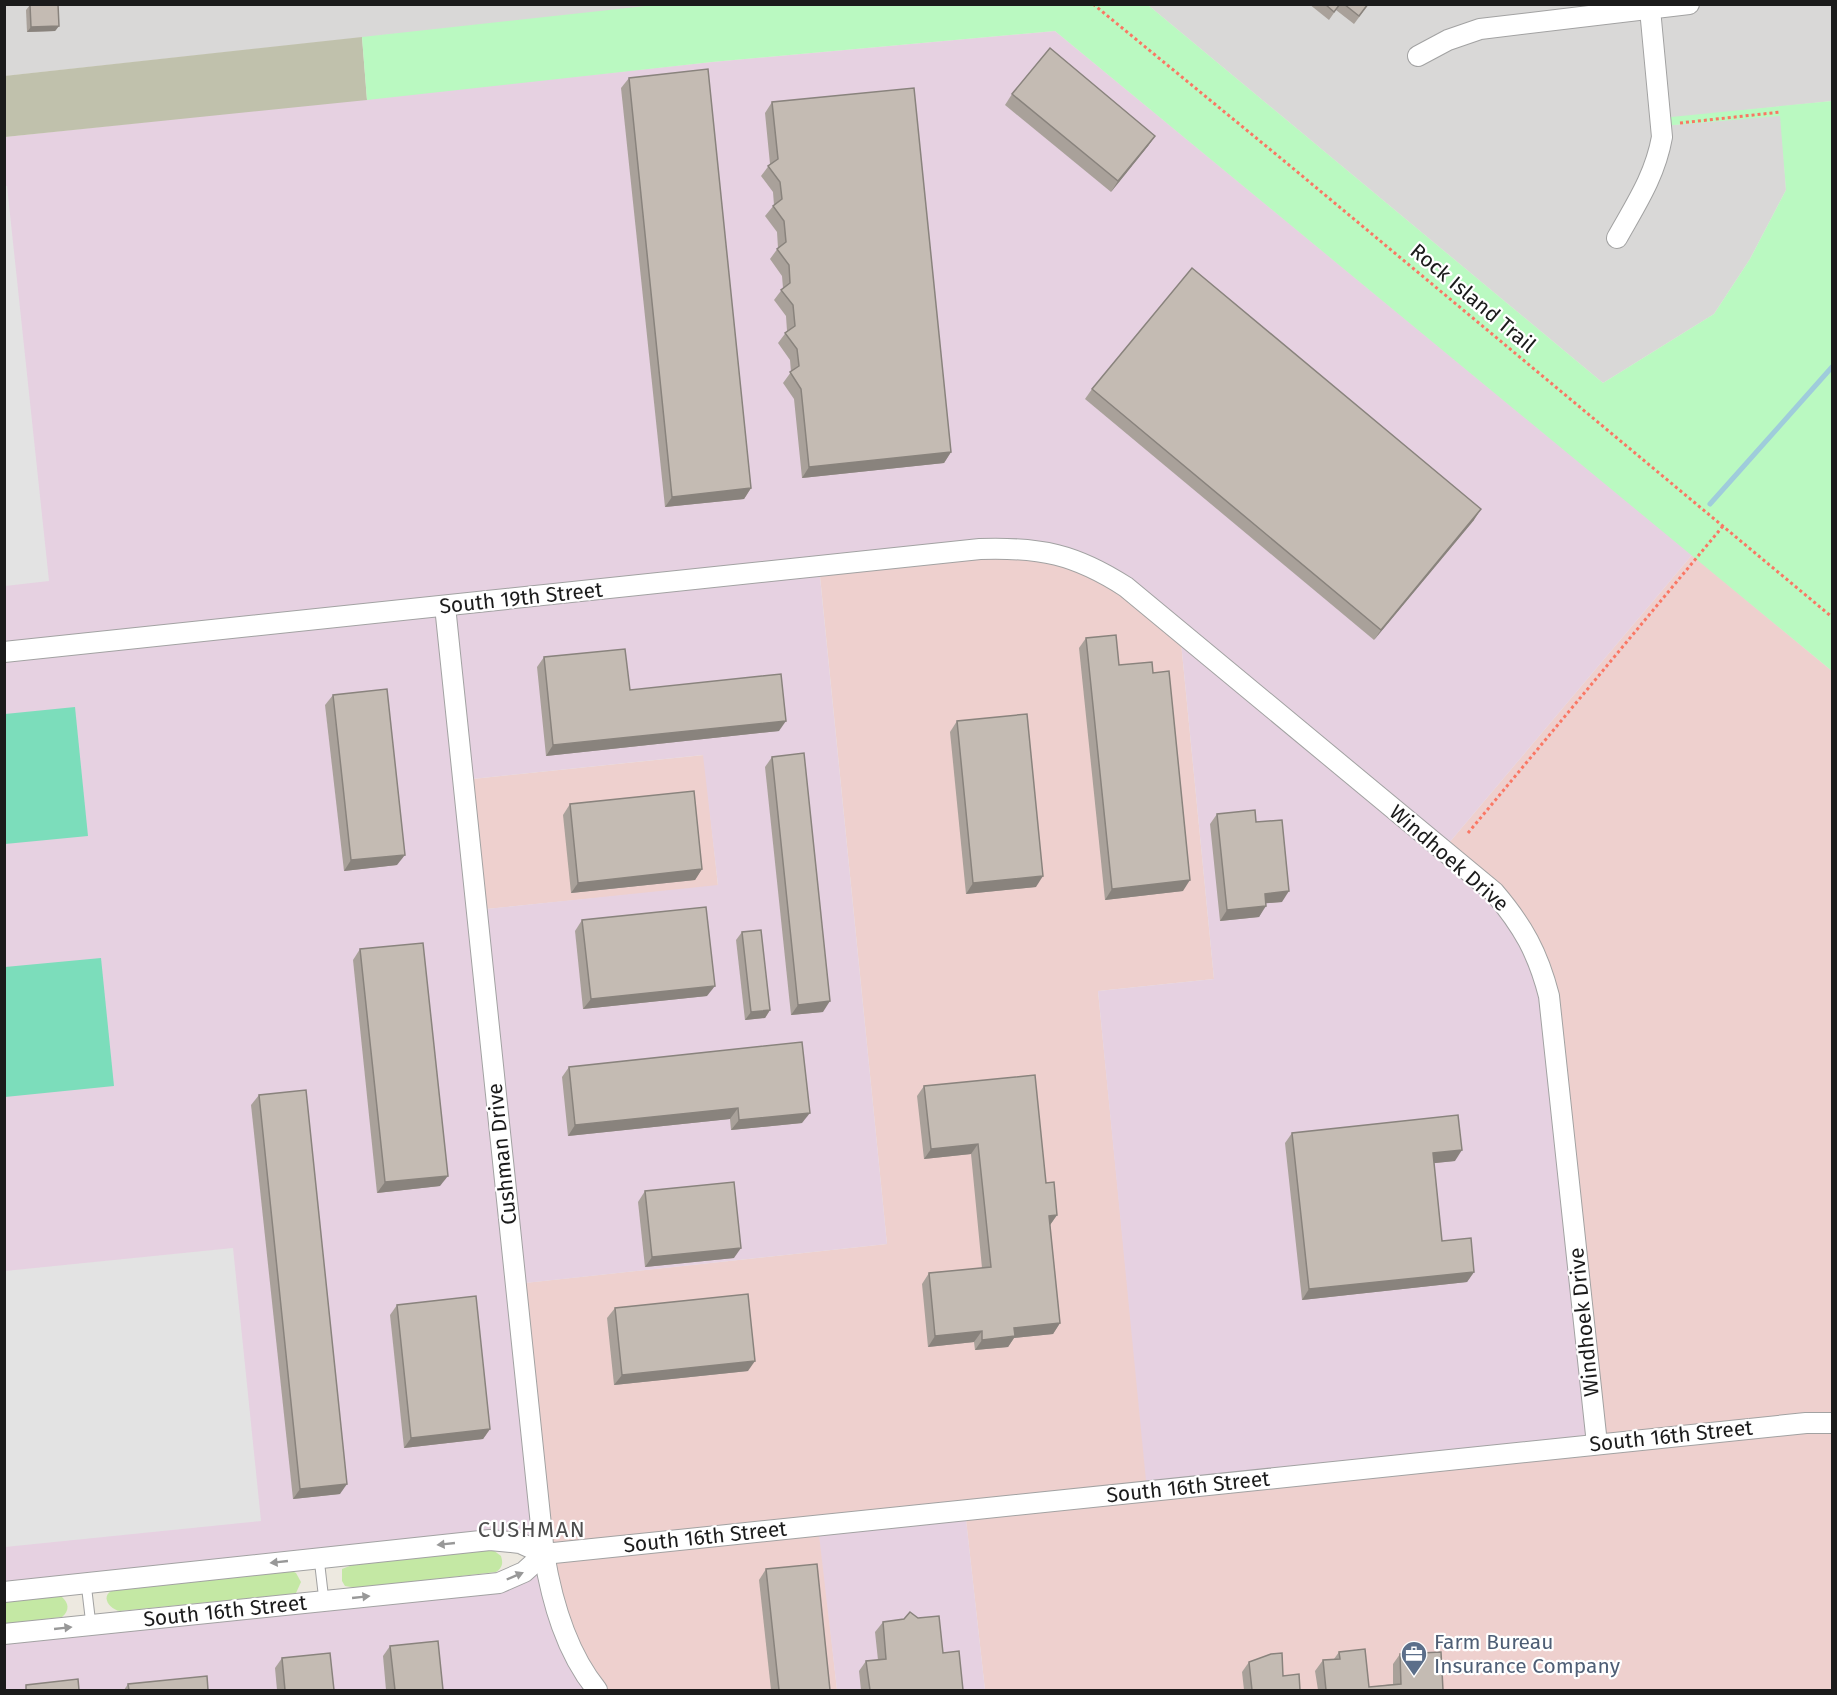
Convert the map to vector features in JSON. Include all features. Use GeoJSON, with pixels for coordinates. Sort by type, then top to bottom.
{"type":"FeatureCollection","features":[{"type":"Feature","properties":{"kind":"street"},"geometry":{"type":"LineString","coordinates":[[1418,56],[1448,40],[1480,29],[1689,4]]}},
{"type":"Feature","properties":{"kind":"street"},"geometry":{"type":"LineString","coordinates":[[1617,238],[1651,178],[1662,137],[1650,9]]}},
{"type":"Feature","properties":{"kind":"street","name":"South 19th Street"},"geometry":{"type":"LineString","coordinates":[[4,652],[980,549],[1037,550]]}},
{"type":"Feature","properties":{"kind":"street","name":"Windhoek Drive"},"geometry":{"type":"LineString","coordinates":[[1037,550],[1075,559],[1104,572],[1126,587],[1494,892],[1515,917],[1532,945],[1542,969],[1549,996],[1596,1444]]}},
{"type":"Feature","properties":{"kind":"street","name":"Cushman Drive"},"geometry":{"type":"LineString","coordinates":[[445,606],[544,1554],[550,1590],[561,1624],[574,1653],[597,1690]]}},
{"type":"Feature","properties":{"kind":"street","name":"South 16th Street"},"geometry":{"type":"LineString","coordinates":[[4,1592],[490,1540],[520,1543],[544,1554],[1596,1444],[1806,1423],[1833,1423]]}},
{"type":"Feature","properties":{"kind":"street","name":"South 16th Street"},"geometry":{"type":"LineString","coordinates":[[4,1634],[499,1583],[524,1572],[544,1554]]}},
{"type":"Feature","properties":{"kind":"lane"},"geometry":{"type":"LineString","coordinates":[[319,1558],[324,1601]]}},
{"type":"Feature","properties":{"kind":"lane"},"geometry":{"type":"LineString","coordinates":[[86,1583],[91,1625]]}},
{"type":"Feature","properties":{"kind":"path","name":"Rock Island Trail"},"geometry":{"type":"LineString","coordinates":[[1093,4],[1833,617]]}},
{"type":"Feature","properties":{"kind":"path"},"geometry":{"type":"LineString","coordinates":[[1680,123],[1781,112]]}},
{"type":"Feature","properties":{"kind":"path"},"geometry":{"type":"LineString","coordinates":[[1468,833],[1723,526]]}},
{"type":"Feature","properties":{"kind":"shaded area"},"geometry":{"type":"Polygon","coordinates":[[[5,4],[664,5],[5,76],[5,4]]]}},
{"type":"Feature","properties":{"kind":"shaded area"},"geometry":{"type":"Polygon","coordinates":[[[1148,5],[1832,5],[1832,101],[1662,119],[1662,126],[1781,115],[1786,190],[1750,259],[1714,314],[1603,383],[1148,5]]]}},
{"type":"Feature","properties":{"kind":"shaded area"},"geometry":{"type":"Polygon","coordinates":[[[1055,31],[1692,555],[1443,850],[1494,892],[1542,970],[1597,1444],[1147,1491],[1098,991],[1214,979],[1180,632],[1126,587],[1045,551],[819,567],[887,1244],[516,1284],[544,1554],[597,1690],[5,1690],[4,1634],[499,1583],[543,1554],[520,1543],[5,1592],[5,137],[712,62],[1055,31]],[[703,755],[463,780],[477,910],[718,885],[703,755]]]}},
{"type":"Feature","properties":{"kind":"shaded area"},"geometry":{"type":"Polygon","coordinates":[[[362,37],[367,100],[5,137],[4,76],[362,37]]]}},
{"type":"Feature","properties":{"kind":"shaded area"},"geometry":{"type":"Polygon","coordinates":[[[5,186],[7,186],[49,581],[5,586],[5,186]]]}},
{"type":"Feature","properties":{"kind":"shaded area"},"geometry":{"type":"Polygon","coordinates":[[[980,549],[1075,559],[1180,632],[1214,979],[1098,991],[1148,1491],[1443,850],[1692,555],[1832,671],[1832,1690],[985,1690],[965,1511],[819,1526],[837,1690],[597,1690],[561,1624],[515,1284],[887,1244],[819,566],[980,549]]]}},
{"type":"Feature","properties":{"kind":"shaded area"},"geometry":{"type":"Polygon","coordinates":[[[704,755],[718,886],[476,910],[463,780],[704,755]]]}},
{"type":"Feature","properties":{"kind":"shaded area"},"geometry":{"type":"Polygon","coordinates":[[[233,1248],[261,1521],[5,1547],[5,1271],[233,1248]]]}},
{"type":"Feature","properties":{"kind":"shaded area"},"geometry":{"type":"Polygon","coordinates":[[[965,1510],[985,1690],[837,1690],[818,1526],[965,1510]]]}},
{"type":"Feature","properties":{"kind":"green space"},"geometry":{"type":"Polygon","coordinates":[[[664,4],[1148,5],[1603,383],[1714,314],[1750,259],[1786,190],[1780,116],[1662,126],[1661,118],[1832,101],[1832,671],[1055,31],[712,62],[367,100],[362,37],[664,4]]]}},
{"type":"Feature","properties":{"kind":"green space"},"geometry":{"type":"Polygon","coordinates":[[[75,707],[88,836],[5,844],[5,714],[75,707]]]}},
{"type":"Feature","properties":{"kind":"green space"},"geometry":{"type":"Polygon","coordinates":[[[101,958],[114,1086],[5,1097],[5,967],[101,958]]]}},
{"type":"Feature","properties":{"kind":"green space"},"geometry":{"type":"Polygon","coordinates":[[[493,1550],[501,1556],[502,1561],[501,1567],[496,1572],[357,1588],[345,1586],[342,1581],[342,1569],[355,1564],[493,1550]]]}},
{"type":"Feature","properties":{"kind":"green space"},"geometry":{"type":"Polygon","coordinates":[[[290,1570],[296,1573],[301,1582],[296,1593],[291,1594],[120,1611],[110,1605],[107,1599],[113,1590],[290,1570]]]}},
{"type":"Feature","properties":{"kind":"green space"},"geometry":{"type":"Polygon","coordinates":[[[61,1596],[67,1604],[66,1612],[62,1617],[5,1624],[4,1600],[61,1596]]]}},
{"type":"Feature","properties":{"kind":"building"},"geometry":{"type":"Polygon","coordinates":[[[58,4],[59,26],[31,27],[30,5],[58,4]]]}},
{"type":"Feature","properties":{"kind":"building"},"geometry":{"type":"Polygon","coordinates":[[[1325,4],[1340,4],[1334,12],[1325,4]]]}},
{"type":"Feature","properties":{"kind":"building"},"geometry":{"type":"Polygon","coordinates":[[[1344,4],[1368,4],[1359,16],[1344,4]]]}},
{"type":"Feature","properties":{"kind":"building"},"geometry":{"type":"Polygon","coordinates":[[[1050,48],[1155,136],[1118,181],[1012,94],[1050,48]]]}},
{"type":"Feature","properties":{"kind":"building"},"geometry":{"type":"Polygon","coordinates":[[[708,69],[751,488],[672,497],[629,78],[708,69]]]}},
{"type":"Feature","properties":{"kind":"building"},"geometry":{"type":"Polygon","coordinates":[[[914,88],[951,452],[809,467],[801,389],[790,372],[799,366],[797,349],[785,333],[795,326],[793,305],[781,290],[790,283],[789,265],[777,249],[786,242],[784,221],[773,206],[782,199],[780,182],[768,166],[778,159],[772,102],[914,88]]]}},
{"type":"Feature","properties":{"kind":"building"},"geometry":{"type":"Polygon","coordinates":[[[1192,268],[1481,509],[1381,630],[1092,389],[1192,268]]]}},
{"type":"Feature","properties":{"kind":"building"},"geometry":{"type":"Polygon","coordinates":[[[1116,635],[1119,665],[1152,662],[1153,673],[1169,671],[1190,880],[1112,889],[1086,638],[1116,635]]]}},
{"type":"Feature","properties":{"kind":"building"},"geometry":{"type":"Polygon","coordinates":[[[625,649],[630,690],[781,674],[786,721],[553,745],[544,657],[625,649]]]}},
{"type":"Feature","properties":{"kind":"building"},"geometry":{"type":"Polygon","coordinates":[[[387,689],[405,855],[351,860],[333,695],[387,689]]]}},
{"type":"Feature","properties":{"kind":"building"},"geometry":{"type":"Polygon","coordinates":[[[1027,714],[1043,876],[973,883],[957,721],[1027,714]]]}},
{"type":"Feature","properties":{"kind":"building"},"geometry":{"type":"Polygon","coordinates":[[[804,753],[830,1001],[798,1005],[772,757],[804,753]]]}},
{"type":"Feature","properties":{"kind":"building"},"geometry":{"type":"Polygon","coordinates":[[[694,791],[702,869],[578,883],[570,804],[694,791]]]}},
{"type":"Feature","properties":{"kind":"building"},"geometry":{"type":"Polygon","coordinates":[[[1255,810],[1256,822],[1282,820],[1289,891],[1265,894],[1266,906],[1227,910],[1217,814],[1255,810]]]}},
{"type":"Feature","properties":{"kind":"building"},"geometry":{"type":"Polygon","coordinates":[[[706,907],[715,986],[591,999],[582,920],[706,907]]]}},
{"type":"Feature","properties":{"kind":"building"},"geometry":{"type":"Polygon","coordinates":[[[761,930],[770,1010],[751,1012],[742,932],[761,930]]]}},
{"type":"Feature","properties":{"kind":"building"},"geometry":{"type":"Polygon","coordinates":[[[423,943],[448,1176],[385,1182],[360,949],[423,943]]]}},
{"type":"Feature","properties":{"kind":"building"},"geometry":{"type":"Polygon","coordinates":[[[802,1042],[810,1113],[739,1120],[738,1108],[575,1125],[569,1067],[802,1042]]]}},
{"type":"Feature","properties":{"kind":"building"},"geometry":{"type":"Polygon","coordinates":[[[1035,1075],[1046,1183],[1054,1182],[1057,1215],[1049,1216],[1060,1323],[1014,1328],[1015,1336],[982,1340],[982,1331],[935,1336],[929,1273],[991,1267],[978,1144],[931,1149],[924,1086],[1035,1075]]]}},
{"type":"Feature","properties":{"kind":"building"},"geometry":{"type":"Polygon","coordinates":[[[306,1090],[347,1484],[300,1489],[259,1095],[306,1090]]]}},
{"type":"Feature","properties":{"kind":"building"},"geometry":{"type":"Polygon","coordinates":[[[1458,1115],[1462,1150],[1433,1153],[1442,1241],[1471,1238],[1474,1272],[1309,1289],[1292,1133],[1458,1115]]]}},
{"type":"Feature","properties":{"kind":"building"},"geometry":{"type":"Polygon","coordinates":[[[734,1182],[741,1248],[652,1257],[645,1191],[734,1182]]]}},
{"type":"Feature","properties":{"kind":"building"},"geometry":{"type":"Polygon","coordinates":[[[748,1294],[755,1361],[622,1375],[615,1308],[748,1294]]]}},
{"type":"Feature","properties":{"kind":"building"},"geometry":{"type":"Polygon","coordinates":[[[476,1296],[490,1429],[411,1438],[397,1305],[476,1296]]]}},
{"type":"Feature","properties":{"kind":"building"},"geometry":{"type":"Polygon","coordinates":[[[817,1564],[830,1690],[779,1690],[766,1569],[817,1564]]]}},
{"type":"Feature","properties":{"kind":"building"},"geometry":{"type":"Polygon","coordinates":[[[910,1612],[918,1618],[939,1616],[943,1653],[959,1651],[963,1690],[870,1690],[866,1661],[886,1659],[883,1622],[904,1619],[910,1612]]]}},
{"type":"Feature","properties":{"kind":"building"},"geometry":{"type":"Polygon","coordinates":[[[438,1641],[443,1690],[395,1690],[390,1646],[438,1641]]]}},
{"type":"Feature","properties":{"kind":"building"},"geometry":{"type":"Polygon","coordinates":[[[1365,1649],[1369,1687],[1401,1684],[1400,1654],[1441,1652],[1443,1690],[1326,1690],[1323,1660],[1340,1659],[1339,1652],[1365,1649]]]}},
{"type":"Feature","properties":{"kind":"building"},"geometry":{"type":"Polygon","coordinates":[[[330,1653],[334,1690],[285,1690],[282,1658],[330,1653]]]}},
{"type":"Feature","properties":{"kind":"building"},"geometry":{"type":"Polygon","coordinates":[[[1282,1653],[1283,1676],[1299,1674],[1300,1690],[1252,1690],[1249,1662],[1271,1654],[1282,1653]]]}},
{"type":"Feature","properties":{"kind":"building"},"geometry":{"type":"Polygon","coordinates":[[[207,1676],[208,1690],[129,1690],[128,1684],[207,1676]]]}},
{"type":"Feature","properties":{"kind":"building"},"geometry":{"type":"Polygon","coordinates":[[[78,1679],[79,1690],[26,1690],[26,1685],[78,1679]]]}},
{"type":"Feature","properties":{"kind":"waterway"},"geometry":{"type":"LineString","coordinates":[[1710,504],[1832,367]]}},
{"type":"Feature","properties":{"kind":"place","name":"Farm Bureau Insurance Company"},"geometry":{"type":"Point","coordinates":[1414,1677]}},
{"type":"Feature","properties":{"kind":"district","name":"CUSHMAN"},"geometry":{"type":"Point","coordinates":[532,1529]}}]}
